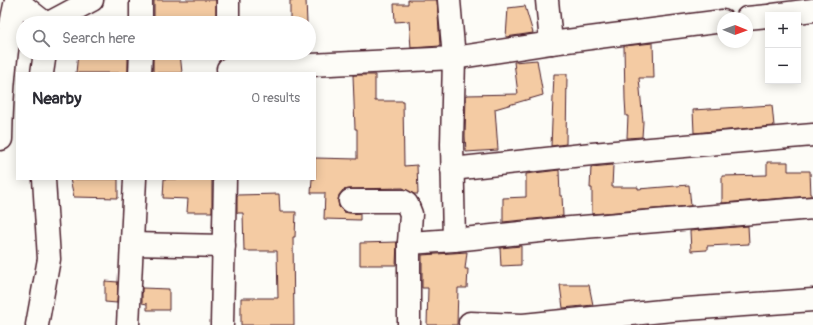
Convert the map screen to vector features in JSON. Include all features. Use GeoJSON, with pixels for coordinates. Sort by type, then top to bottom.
{"type":"FeatureCollection","features":[{"type":"Feature","properties":{"kind":"street"},"geometry":{"type":"LineString","coordinates":[[6,138],[2,87],[9,31],[16,0]]}},
{"type":"Feature","properties":{"kind":"street"},"geometry":{"type":"LineString","coordinates":[[19,0],[36,16]]}},
{"type":"Feature","properties":{"kind":"street"},"geometry":{"type":"LineString","coordinates":[[62,16],[92,0]]}},
{"type":"Feature","properties":{"kind":"street"},"geometry":{"type":"LineString","coordinates":[[141,0],[141,16]]}},
{"type":"Feature","properties":{"kind":"street"},"geometry":{"type":"LineString","coordinates":[[228,0],[228,16]]}},
{"type":"Feature","properties":{"kind":"street"},"geometry":{"type":"LineString","coordinates":[[449,0],[454,58],[452,169],[454,240]]}},
{"type":"Feature","properties":{"kind":"street"},"geometry":{"type":"LineString","coordinates":[[547,0],[552,43]]}},
{"type":"Feature","properties":{"kind":"street"},"geometry":{"type":"LineString","coordinates":[[797,12],[813,10]]}},
{"type":"Feature","properties":{"kind":"street"},"geometry":{"type":"LineString","coordinates":[[753,17],[765,16]]}},
{"type":"Feature","properties":{"kind":"street"},"geometry":{"type":"LineString","coordinates":[[228,65],[454,58],[552,43],[717,22]]}},
{"type":"Feature","properties":{"kind":"street"},"geometry":{"type":"LineString","coordinates":[[42,72],[44,60]]}},
{"type":"Feature","properties":{"kind":"street"},"geometry":{"type":"LineString","coordinates":[[140,72],[141,60]]}},
{"type":"Feature","properties":{"kind":"street"},"geometry":{"type":"LineString","coordinates":[[452,169],[592,154],[813,135]]}},
{"type":"Feature","properties":{"kind":"street"},"geometry":{"type":"LineString","coordinates":[[37,325],[49,259],[44,180]]}},
{"type":"Feature","properties":{"kind":"street"},"geometry":{"type":"LineString","coordinates":[[128,325],[135,180]]}},
{"type":"Feature","properties":{"kind":"street"},"geometry":{"type":"LineString","coordinates":[[222,325],[225,180]]}},
{"type":"Feature","properties":{"kind":"street"},"geometry":{"type":"LineString","coordinates":[[350,201],[403,201],[407,204],[411,214],[409,243],[409,325]]}},
{"type":"Feature","properties":{"kind":"street"},"geometry":{"type":"LineString","coordinates":[[409,243],[454,240],[566,228],[813,208]]}},
{"type":"Feature","properties":{"kind":"street"},"geometry":{"type":"LineString","coordinates":[[132,244],[224,246]]}},
{"type":"Feature","properties":{"kind":"street"},"geometry":{"type":"LineString","coordinates":[[470,323],[523,325],[703,316],[813,300]]}},
{"type":"Feature","properties":{"kind":"building"},"geometry":{"type":"Polygon","coordinates":[[[154,0],[216,0],[216,16],[154,16],[154,0]]]}},
{"type":"Feature","properties":{"kind":"building"},"geometry":{"type":"Polygon","coordinates":[[[290,0],[306,0],[307,16],[290,16],[290,0]]]}},
{"type":"Feature","properties":{"kind":"building"},"geometry":{"type":"Polygon","coordinates":[[[408,0],[437,0],[440,46],[411,48],[409,21],[395,22],[394,4],[408,4],[408,0]]]}},
{"type":"Feature","properties":{"kind":"building"},"geometry":{"type":"Polygon","coordinates":[[[525,6],[533,33],[506,37],[508,8],[525,6]]]}},
{"type":"Feature","properties":{"kind":"building"},"geometry":{"type":"Polygon","coordinates":[[[653,43],[654,78],[639,78],[643,122],[642,137],[627,138],[628,116],[626,116],[625,99],[624,46],[653,43]]]}},
{"type":"Feature","properties":{"kind":"building"},"geometry":{"type":"Polygon","coordinates":[[[77,60],[128,60],[128,72],[76,72],[77,60]]]}},
{"type":"Feature","properties":{"kind":"building"},"geometry":{"type":"Polygon","coordinates":[[[153,60],[181,60],[182,72],[153,72],[153,60]]]}},
{"type":"Feature","properties":{"kind":"building"},"geometry":{"type":"Polygon","coordinates":[[[537,60],[543,95],[495,109],[498,150],[466,152],[466,95],[518,94],[514,62],[537,60]]]}},
{"type":"Feature","properties":{"kind":"building"},"geometry":{"type":"Polygon","coordinates":[[[554,74],[567,74],[566,144],[551,146],[554,74]]]}},
{"type":"Feature","properties":{"kind":"building"},"geometry":{"type":"Polygon","coordinates":[[[353,75],[375,75],[375,101],[403,101],[404,166],[417,165],[418,194],[414,194],[403,188],[343,190],[339,195],[339,207],[344,212],[360,214],[360,220],[324,219],[325,193],[311,193],[312,180],[316,180],[316,158],[357,159],[357,129],[355,129],[353,75]]]}},
{"type":"Feature","properties":{"kind":"building"},"geometry":{"type":"Polygon","coordinates":[[[772,105],[774,126],[694,133],[693,110],[772,105]]]}},
{"type":"Feature","properties":{"kind":"building"},"geometry":{"type":"Polygon","coordinates":[[[767,162],[788,162],[788,171],[810,171],[811,196],[722,203],[722,176],[767,175],[767,162]]]}},
{"type":"Feature","properties":{"kind":"building"},"geometry":{"type":"Polygon","coordinates":[[[613,165],[612,187],[638,187],[638,189],[689,185],[691,206],[592,214],[592,188],[590,188],[591,167],[613,165]]]}},
{"type":"Feature","properties":{"kind":"building"},"geometry":{"type":"Polygon","coordinates":[[[559,170],[560,196],[562,196],[563,216],[503,222],[503,198],[526,197],[526,174],[559,170]]]}},
{"type":"Feature","properties":{"kind":"building"},"geometry":{"type":"Polygon","coordinates":[[[70,180],[118,180],[118,198],[74,197],[70,180]]]}},
{"type":"Feature","properties":{"kind":"building"},"geometry":{"type":"Polygon","coordinates":[[[164,180],[212,180],[212,212],[187,212],[188,199],[163,198],[164,180]]]}},
{"type":"Feature","properties":{"kind":"building"},"geometry":{"type":"Polygon","coordinates":[[[279,194],[280,212],[296,212],[295,237],[293,237],[294,325],[241,325],[241,298],[278,298],[277,251],[244,251],[243,213],[237,213],[237,195],[279,194]]]}},
{"type":"Feature","properties":{"kind":"building"},"geometry":{"type":"Polygon","coordinates":[[[748,226],[749,244],[707,246],[707,250],[691,251],[690,231],[748,226]]]}},
{"type":"Feature","properties":{"kind":"building"},"geometry":{"type":"Polygon","coordinates":[[[397,242],[396,265],[360,265],[360,243],[397,242]]]}},
{"type":"Feature","properties":{"kind":"building"},"geometry":{"type":"Polygon","coordinates":[[[521,246],[521,265],[501,266],[500,248],[521,246]]]}},
{"type":"Feature","properties":{"kind":"building"},"geometry":{"type":"Polygon","coordinates":[[[467,252],[465,269],[468,269],[467,288],[458,288],[457,325],[427,325],[428,288],[422,288],[422,255],[467,252]]]}},
{"type":"Feature","properties":{"kind":"building"},"geometry":{"type":"Polygon","coordinates":[[[105,281],[118,282],[117,303],[105,302],[105,281]]]}},
{"type":"Feature","properties":{"kind":"building"},"geometry":{"type":"Polygon","coordinates":[[[560,285],[589,285],[593,305],[563,308],[560,285]]]}},
{"type":"Feature","properties":{"kind":"building"},"geometry":{"type":"Polygon","coordinates":[[[142,288],[169,289],[169,310],[147,310],[147,304],[142,303],[142,288]]]}}]}
